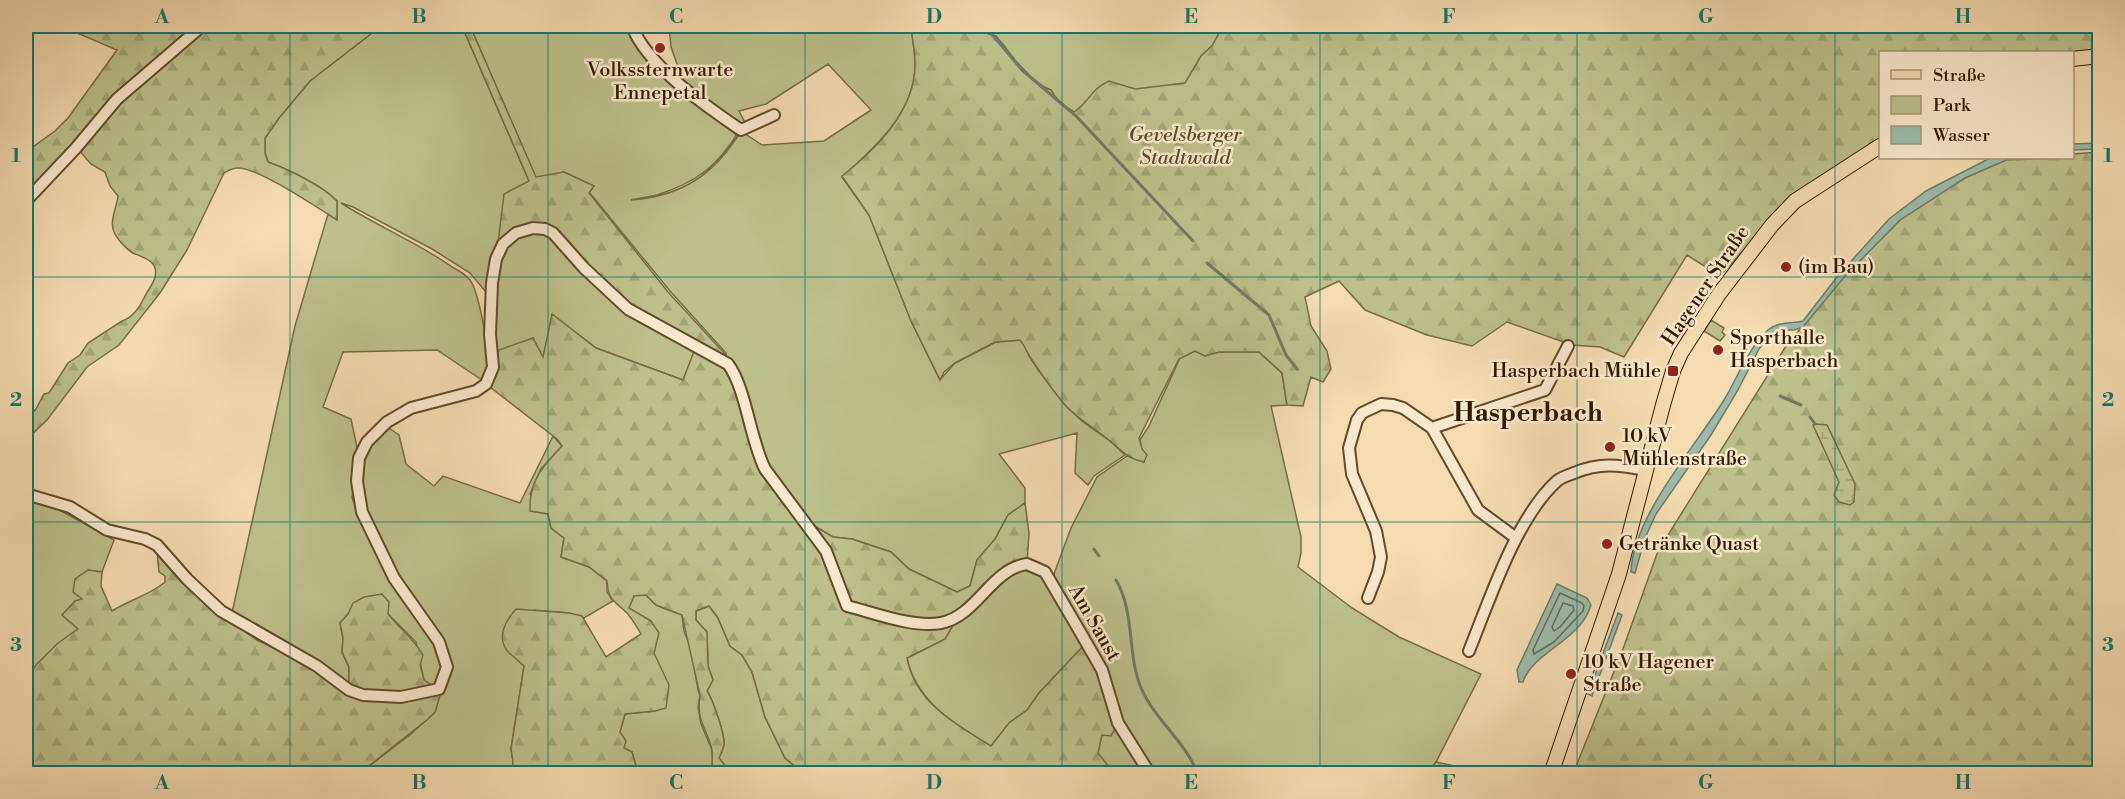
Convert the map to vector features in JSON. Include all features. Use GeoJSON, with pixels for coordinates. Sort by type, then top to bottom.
{"type":"FeatureCollection","features":[{"type":"Feature","properties":{"kind":"main road"},"geometry":{"type":"LineString","coordinates":[[2074,59],[2100,56]]}},
{"type":"Feature","properties":{"kind":"main road","name":"Hagener Straße"},"geometry":{"type":"LineString","coordinates":[[1551,774],[1617,582],[1673,371],[1697,326],[1769,229],[1795,201],[1879,147]]}},
{"type":"Feature","properties":{"kind":"street"},"geometry":{"type":"LineString","coordinates":[[26,201],[76,148],[117,99],[202,26]]}},
{"type":"Feature","properties":{"kind":"street"},"geometry":{"type":"LineString","coordinates":[[632,26],[644,48],[672,78],[703,104],[741,130],[774,115]]}},
{"type":"Feature","properties":{"kind":"street","name":"Am Saust"},"geometry":{"type":"LineString","coordinates":[[26,494],[70,507],[107,530],[145,539],[157,545],[187,579],[221,611],[316,666],[349,690],[363,695],[401,697],[439,688],[447,667],[439,642],[394,578],[362,512],[357,482],[359,458],[367,442],[387,422],[411,408],[476,391],[486,384],[493,367],[490,334],[492,283],[498,252],[509,237],[516,233],[533,228],[545,229],[553,233],[584,268],[628,309],[728,364],[736,377],[759,456],[765,469],[826,551],[847,606],[924,625],[944,622],[960,615],[1009,570],[1028,564],[1045,572],[1102,670],[1118,723],[1150,774]]}},
{"type":"Feature","properties":{"kind":"street"},"geometry":{"type":"LineString","coordinates":[[1432,428],[1545,390],[1568,346]]}},
{"type":"Feature","properties":{"kind":"street"},"geometry":{"type":"LineString","coordinates":[[1368,598],[1381,557],[1376,531],[1352,474],[1349,448],[1353,431],[1362,413],[1381,404],[1403,408],[1432,428],[1478,510],[1516,538]]}},
{"type":"Feature","properties":{"kind":"street"},"geometry":{"type":"LineString","coordinates":[[1469,651],[1516,538],[1532,512],[1558,480],[1587,468],[1615,464],[1646,470]]}},
{"type":"Feature","properties":{"kind":"green space"},"geometry":{"type":"Polygon","coordinates":[[[61,26],[381,26],[310,81],[265,138],[265,153],[268,162],[305,178],[331,195],[337,201],[337,220],[287,189],[246,169],[237,168],[224,173],[187,250],[160,293],[119,345],[87,367],[47,420],[28,438],[26,420],[36,409],[44,394],[49,393],[68,363],[80,355],[88,343],[135,312],[153,283],[156,272],[150,261],[130,251],[117,238],[112,223],[118,196],[110,186],[105,172],[91,164],[76,147],[26,197],[26,152],[55,131],[68,118],[117,50],[61,26]]]}},
{"type":"Feature","properties":{"kind":"green space"},"geometry":{"type":"Polygon","coordinates":[[[381,26],[462,26],[529,181],[497,252],[491,298],[470,273],[432,249],[353,207],[341,203],[466,276],[474,287],[483,323],[490,369],[482,380],[437,350],[343,352],[323,407],[351,419],[357,447],[352,498],[370,541],[392,582],[436,642],[444,668],[435,687],[424,681],[416,642],[388,614],[348,614],[340,623],[343,638],[342,652],[349,667],[349,684],[232,613],[295,326],[328,214],[337,219],[337,201],[331,195],[304,178],[268,162],[265,153],[265,138],[310,81],[381,26]]]}},
{"type":"Feature","properties":{"kind":"green space"},"geometry":{"type":"Polygon","coordinates":[[[462,26],[470,26],[536,177],[564,172],[594,186],[589,193],[668,292],[725,354],[726,365],[759,456],[800,518],[833,537],[852,539],[891,552],[909,569],[957,592],[970,586],[977,560],[995,539],[1008,515],[1025,503],[1029,533],[1027,564],[1019,565],[960,613],[945,639],[907,658],[911,674],[928,700],[939,711],[964,730],[991,746],[1009,723],[1027,710],[1039,693],[1086,643],[1118,724],[1111,736],[1102,735],[1098,753],[1114,773],[803,773],[785,758],[765,717],[752,672],[742,655],[730,646],[718,618],[709,606],[696,611],[696,620],[707,632],[708,666],[713,680],[707,691],[724,740],[719,758],[731,773],[713,773],[712,750],[699,712],[700,695],[682,615],[656,605],[646,595],[634,596],[629,608],[651,621],[659,633],[654,653],[669,685],[666,708],[625,714],[620,732],[626,741],[624,748],[632,752],[638,773],[512,773],[511,749],[524,666],[509,653],[502,635],[509,618],[516,609],[582,616],[606,657],[641,634],[627,613],[611,597],[607,581],[589,567],[561,557],[564,538],[551,528],[548,514],[530,511],[534,483],[548,461],[562,446],[557,439],[486,384],[499,350],[533,338],[543,357],[552,314],[596,348],[683,380],[696,346],[628,308],[560,237],[533,227],[497,252],[504,194],[529,181],[462,26]]]}},
{"type":"Feature","properties":{"kind":"green space"},"geometry":{"type":"Polygon","coordinates":[[[470,26],[630,26],[638,43],[662,72],[692,98],[739,131],[723,154],[695,178],[657,195],[631,200],[666,194],[695,180],[720,160],[741,131],[762,145],[824,141],[871,110],[828,64],[766,104],[739,111],[747,126],[740,128],[685,86],[671,47],[669,26],[911,26],[915,63],[914,80],[909,97],[892,127],[842,177],[869,215],[911,321],[940,380],[955,363],[996,342],[1020,340],[1039,371],[1065,405],[1125,455],[1094,476],[1088,485],[1075,473],[1077,433],[999,454],[1025,488],[1025,503],[1008,515],[995,539],[977,560],[970,586],[957,592],[909,569],[891,552],[852,539],[833,537],[803,519],[761,456],[737,376],[727,363],[726,353],[670,291],[589,192],[594,186],[564,172],[536,178],[470,26]]]}},
{"type":"Feature","properties":{"kind":"green space","name":"Gevelsberger Stadtwald"},"geometry":{"type":"Polygon","coordinates":[[[911,26],[987,26],[988,34],[996,36],[1015,61],[1039,85],[1051,90],[1055,97],[1074,112],[1098,88],[1109,81],[1135,89],[1185,83],[1201,56],[1212,46],[1223,26],[2099,26],[2099,48],[2074,57],[2074,51],[1879,51],[1879,142],[1792,198],[1720,276],[1687,255],[1624,357],[1600,347],[1572,345],[1507,322],[1472,346],[1427,335],[1365,310],[1339,281],[1305,297],[1311,326],[1327,351],[1331,369],[1323,382],[1311,377],[1303,406],[1287,405],[1282,373],[1259,352],[1219,352],[1205,356],[1195,351],[1179,359],[1139,438],[1142,449],[1147,455],[1144,462],[1125,454],[1070,410],[1048,383],[1020,340],[995,342],[955,363],[944,372],[940,380],[911,321],[869,215],[842,176],[880,141],[901,112],[914,80],[915,53],[911,26]]]}},
{"type":"Feature","properties":{"kind":"green space","name":"Gevelsberger Stadtwald"},"geometry":{"type":"Polygon","coordinates":[[[987,26],[1223,26],[1212,46],[1201,56],[1227,219],[1064,106],[1051,90],[1027,73],[1000,41],[988,34],[987,26]]]}},
{"type":"Feature","properties":{"kind":"green space"},"geometry":{"type":"Polygon","coordinates":[[[2099,152],[2099,773],[1573,774],[1623,649],[1658,551],[1786,346],[1845,276],[1900,220],[1923,203],[1965,178],[2003,160],[2074,159],[2074,154],[2099,152]]]}},
{"type":"Feature","properties":{"kind":"green space"},"geometry":{"type":"Polygon","coordinates":[[[544,230],[696,348],[683,380],[596,348],[553,315],[543,358],[533,338],[494,365],[495,267],[510,238],[544,230]]]}},
{"type":"Feature","properties":{"kind":"green space"},"geometry":{"type":"Polygon","coordinates":[[[1711,320],[1724,328],[1722,332],[1725,335],[1720,341],[1704,331],[1711,320]]]}},
{"type":"Feature","properties":{"kind":"green space"},"geometry":{"type":"Polygon","coordinates":[[[1195,351],[1205,355],[1219,352],[1259,352],[1282,373],[1287,405],[1271,406],[1301,537],[1298,567],[1352,608],[1399,637],[1481,674],[1436,762],[1428,773],[1151,773],[1119,723],[1103,669],[1051,582],[1071,528],[1097,477],[1127,456],[1144,462],[1140,440],[1149,426],[1180,358],[1195,351]]]}},
{"type":"Feature","properties":{"kind":"green space"},"geometry":{"type":"Polygon","coordinates":[[[1813,425],[1827,425],[1855,484],[1854,502],[1850,505],[1839,502],[1834,495],[1839,482],[1813,425]]]}},
{"type":"Feature","properties":{"kind":"green space"},"geometry":{"type":"Polygon","coordinates":[[[389,428],[399,435],[406,464],[434,486],[443,476],[520,503],[553,436],[562,446],[541,469],[530,494],[548,513],[551,528],[564,538],[561,557],[589,567],[607,581],[607,592],[613,601],[584,618],[569,613],[534,610],[508,651],[524,666],[511,749],[512,773],[360,773],[411,734],[435,712],[447,667],[395,577],[364,511],[360,459],[372,438],[389,428]]]}},
{"type":"Feature","properties":{"kind":"green space"},"geometry":{"type":"Polygon","coordinates":[[[26,501],[56,508],[114,540],[102,572],[88,570],[83,599],[63,615],[78,629],[49,652],[26,680],[26,501]]]}},
{"type":"Feature","properties":{"kind":"green space"},"geometry":{"type":"Polygon","coordinates":[[[157,552],[238,627],[257,640],[349,684],[349,667],[342,652],[343,638],[340,623],[348,614],[353,603],[364,597],[382,594],[389,602],[388,614],[423,655],[420,665],[424,680],[441,692],[435,712],[360,773],[26,774],[26,680],[36,665],[58,643],[78,629],[62,615],[75,601],[82,599],[73,592],[75,579],[88,570],[102,572],[101,586],[112,611],[165,582],[165,576],[159,572],[157,552]]]}},
{"type":"Feature","properties":{"kind":"green space"},"geometry":{"type":"Polygon","coordinates":[[[1037,569],[1086,643],[1039,693],[1027,710],[1009,723],[991,746],[951,721],[928,700],[912,674],[907,658],[945,639],[958,617],[1010,571],[1037,569]]]}},
{"type":"Feature","properties":{"kind":"green space"},"geometry":{"type":"Polygon","coordinates":[[[634,595],[646,595],[656,605],[682,615],[684,631],[692,651],[700,695],[698,707],[701,724],[712,750],[713,773],[638,773],[632,752],[624,748],[620,732],[625,714],[655,711],[651,621],[628,608],[634,595]]]}},
{"type":"Feature","properties":{"kind":"green space"},"geometry":{"type":"Polygon","coordinates":[[[709,606],[718,618],[730,646],[742,655],[752,672],[765,717],[785,758],[803,773],[731,773],[719,758],[724,740],[718,717],[707,691],[713,680],[708,666],[707,632],[696,620],[696,611],[709,606]]]}},
{"type":"Feature","properties":{"kind":"green space"},"geometry":{"type":"Polygon","coordinates":[[[1118,724],[1149,773],[1114,773],[1097,753],[1102,735],[1118,724]]]}},
{"type":"Feature","properties":{"kind":"green space"},"geometry":{"type":"Polygon","coordinates":[[[1436,762],[1459,767],[1464,773],[1428,773],[1436,762]]]}},
{"type":"Feature","properties":{"kind":"water"},"geometry":{"type":"Polygon","coordinates":[[[2099,143],[2099,149],[2074,150],[2074,144],[2099,143]]]}},
{"type":"Feature","properties":{"kind":"water"},"geometry":{"type":"Polygon","coordinates":[[[1988,159],[2009,159],[1965,178],[1900,220],[1845,276],[1803,327],[1794,330],[1778,330],[1768,338],[1759,349],[1711,435],[1656,514],[1645,538],[1635,573],[1631,572],[1634,550],[1654,505],[1724,400],[1761,337],[1776,325],[1803,321],[1837,277],[1889,219],[1926,191],[1988,159]]]}},
{"type":"Feature","properties":{"kind":"water"},"geometry":{"type":"Polygon","coordinates":[[[1557,584],[1587,598],[1591,605],[1577,628],[1536,662],[1528,671],[1523,682],[1519,682],[1517,670],[1557,584]]]}},
{"type":"Feature","properties":{"kind":"water"},"geometry":{"type":"Polygon","coordinates":[[[1618,613],[1622,615],[1592,696],[1588,694],[1618,613]]]}},
{"type":"Feature","properties":{"kind":"waterway"},"geometry":{"type":"LineString","coordinates":[[985,26],[1022,70],[1076,116],[1193,241]]}},
{"type":"Feature","properties":{"kind":"waterway"},"geometry":{"type":"LineString","coordinates":[[1207,263],[1269,315],[1286,355],[1297,369]]}},
{"type":"Feature","properties":{"kind":"waterway"},"geometry":{"type":"LineString","coordinates":[[1780,396],[1801,405]]}},
{"type":"Feature","properties":{"kind":"waterway"},"geometry":{"type":"LineString","coordinates":[[1810,417],[1815,424]]}},
{"type":"Feature","properties":{"kind":"waterway"},"geometry":{"type":"LineString","coordinates":[[1094,549],[1099,556]]}},
{"type":"Feature","properties":{"kind":"waterway"},"geometry":{"type":"LineString","coordinates":[[1116,580],[1126,606],[1134,661],[1141,688],[1154,710],[1186,751],[1198,774]]}},
{"type":"Feature","properties":{"kind":"waterway"},"geometry":{"type":"LineString","coordinates":[[1476,774],[1480,771]]}},
{"type":"Feature","properties":{"kind":"place","name":"Volkssternwarte Ennepetal"},"geometry":{"type":"Point","coordinates":[660,48]}},
{"type":"Feature","properties":{"kind":"place","name":"(im Bau)"},"geometry":{"type":"Point","coordinates":[1786,267]}},
{"type":"Feature","properties":{"kind":"place","name":"Sporthalle Hasperbach"},"geometry":{"type":"Point","coordinates":[1718,350]}},
{"type":"Feature","properties":{"kind":"place","name":"Hasperbach Mühle"},"geometry":{"type":"Point","coordinates":[1673,371]}},
{"type":"Feature","properties":{"kind":"place","name":"10 kV Mühlenstraße"},"geometry":{"type":"Point","coordinates":[1610,447]}},
{"type":"Feature","properties":{"kind":"place","name":"Getränke Quast"},"geometry":{"type":"Point","coordinates":[1607,544]}},
{"type":"Feature","properties":{"kind":"place","name":"10 kV Hagener Straße"},"geometry":{"type":"Point","coordinates":[1571,674]}},
{"type":"Feature","properties":{"kind":"district","name":"Hasperbach"},"geometry":{"type":"Point","coordinates":[1528,413]}}]}
